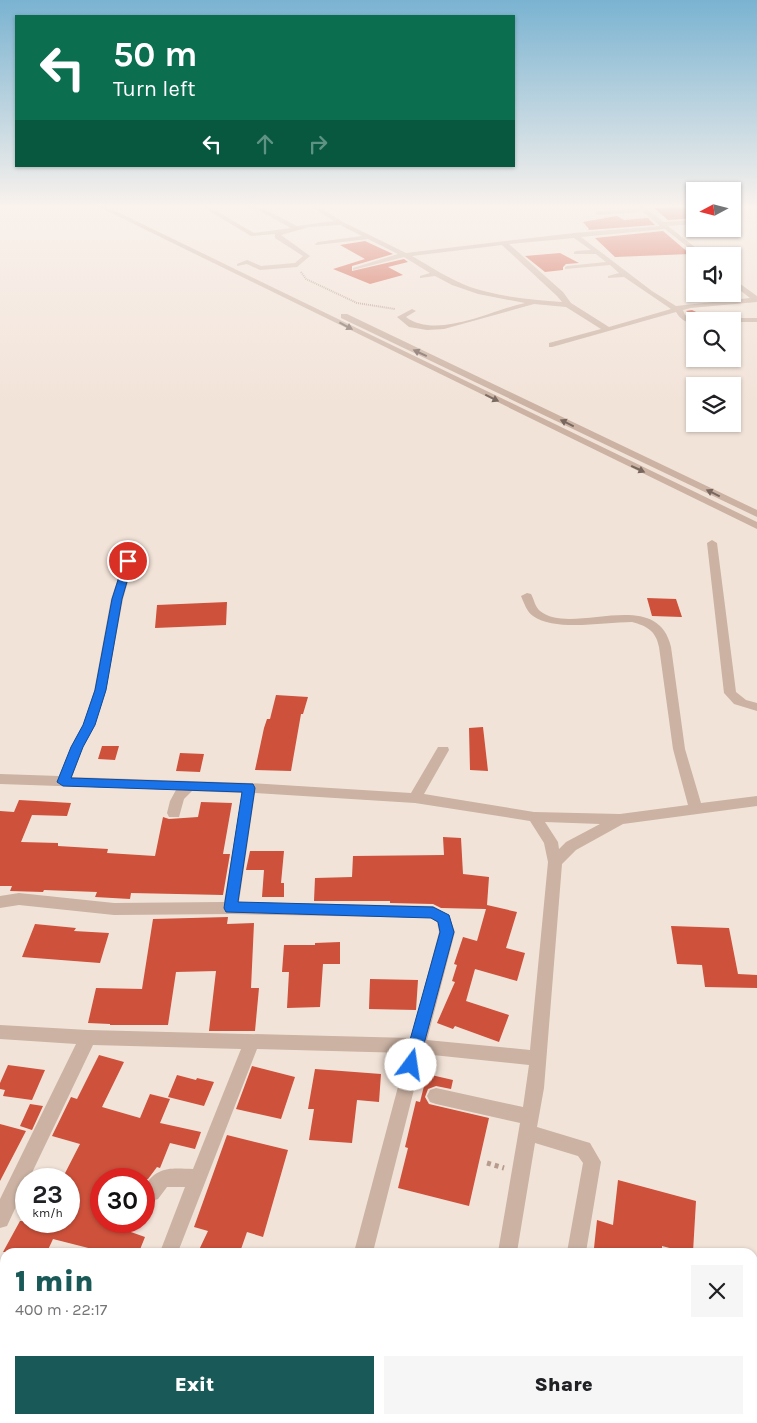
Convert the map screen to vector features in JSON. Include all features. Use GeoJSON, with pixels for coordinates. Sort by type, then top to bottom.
{"type":"FeatureCollection","features":[{"type":"Feature","properties":{"kind":"street"},"geometry":{"type":"LineString","coordinates":[[234,271],[757,526]]}},
{"type":"Feature","properties":{"kind":"street"},"geometry":{"type":"LineString","coordinates":[[251,271],[757,514]]}},
{"type":"Feature","properties":{"kind":"street"},"geometry":{"type":"LineString","coordinates":[[434,271],[455,283],[481,293],[540,303],[568,305],[609,330]]}},
{"type":"Feature","properties":{"kind":"street"},"geometry":{"type":"LineString","coordinates":[[535,271],[560,294],[568,305]]}},
{"type":"Feature","properties":{"kind":"street"},"geometry":{"type":"LineString","coordinates":[[623,271],[650,295],[677,309],[686,318]]}},
{"type":"Feature","properties":{"kind":"street"},"geometry":{"type":"LineString","coordinates":[[422,277],[437,273]]}},
{"type":"Feature","properties":{"kind":"street"},"geometry":{"type":"LineString","coordinates":[[610,277],[626,274]]}},
{"type":"Feature","properties":{"kind":"street"},"geometry":{"type":"LineString","coordinates":[[741,287],[757,300]]}},
{"type":"Feature","properties":{"kind":"street"},"geometry":{"type":"LineString","coordinates":[[747,292],[757,291]]}},
{"type":"Feature","properties":{"kind":"street"},"geometry":{"type":"LineString","coordinates":[[552,345],[677,309],[712,303],[757,300]]}},
{"type":"Feature","properties":{"kind":"street"},"geometry":{"type":"LineString","coordinates":[[412,311],[401,317],[406,323],[422,328],[441,329],[510,307],[540,303]]}},
{"type":"Feature","properties":{"kind":"street"},"geometry":{"type":"LineString","coordinates":[[576,309],[585,308]]}},
{"type":"Feature","properties":{"kind":"street"},"geometry":{"type":"LineString","coordinates":[[741,320],[757,320]]}},
{"type":"Feature","properties":{"kind":"street"},"geometry":{"type":"LineString","coordinates":[[712,543],[730,693],[734,699],[745,705],[757,707]]}},
{"type":"Feature","properties":{"kind":"street"},"geometry":{"type":"LineString","coordinates":[[63,782],[77,747],[89,725],[100,690],[117,599],[128,561]]}},
{"type":"Feature","properties":{"kind":"street"},"geometry":{"type":"LineString","coordinates":[[527,596],[536,612],[546,618],[559,620],[621,619],[647,622],[657,629],[663,640],[666,654],[679,750],[696,810]]}},
{"type":"Feature","properties":{"kind":"street"},"geometry":{"type":"LineString","coordinates":[[415,798],[442,750]]}},
{"type":"Feature","properties":{"kind":"street"},"geometry":{"type":"LineString","coordinates":[[0,780],[249,788],[415,798],[534,817],[620,819],[757,801]]}},
{"type":"Feature","properties":{"kind":"street"},"geometry":{"type":"LineString","coordinates":[[174,813],[175,802],[180,794],[189,786]]}},
{"type":"Feature","properties":{"kind":"street"},"geometry":{"type":"LineString","coordinates":[[231,908],[249,788]]}},
{"type":"Feature","properties":{"kind":"street"},"geometry":{"type":"LineString","coordinates":[[507,1248],[530,1125],[556,862],[551,842],[534,817]]}},
{"type":"Feature","properties":{"kind":"street"},"geometry":{"type":"LineString","coordinates":[[556,862],[571,846],[620,819]]}},
{"type":"Feature","properties":{"kind":"street"},"geometry":{"type":"LineString","coordinates":[[0,902],[19,899],[114,909],[231,908],[433,912],[444,919],[447,932],[365,1248]]}},
{"type":"Feature","properties":{"kind":"street"},"geometry":{"type":"LineString","coordinates":[[0,1032],[88,1037],[416,1046],[538,1058]]}},
{"type":"Feature","properties":{"kind":"street"},"geometry":{"type":"LineString","coordinates":[[0,1219],[88,1037]]}},
{"type":"Feature","properties":{"kind":"street"},"geometry":{"type":"LineString","coordinates":[[171,1248],[252,1041]]}},
{"type":"Feature","properties":{"kind":"street"},"geometry":{"type":"LineString","coordinates":[[436,1096],[530,1125],[584,1149],[589,1154],[592,1162],[578,1248]]}},
{"type":"Feature","properties":{"kind":"street"},"geometry":{"type":"LineString","coordinates":[[155,1187],[162,1179],[172,1177],[199,1178]]}},
{"type":"Feature","properties":{"kind":"path"},"geometry":{"type":"LineString","coordinates":[[300,271],[306,279],[357,304],[374,304],[383,308],[412,311]]}},
{"type":"Feature","properties":{"kind":"building"},"geometry":{"type":"Polygon","coordinates":[[[339,271],[396,271],[403,275],[370,284],[339,271]]]}},
{"type":"Feature","properties":{"kind":"building"},"geometry":{"type":"Polygon","coordinates":[[[647,598],[676,599],[682,617],[652,616],[647,598]]]}},
{"type":"Feature","properties":{"kind":"building"},"geometry":{"type":"Polygon","coordinates":[[[227,602],[226,625],[155,628],[157,605],[227,602]]]}},
{"type":"Feature","properties":{"kind":"building"},"geometry":{"type":"Polygon","coordinates":[[[276,695],[308,697],[303,714],[301,714],[291,771],[255,770],[264,728],[267,719],[270,719],[276,695]]]}},
{"type":"Feature","properties":{"kind":"building"},"geometry":{"type":"Polygon","coordinates":[[[483,727],[488,771],[470,770],[469,728],[483,727]]]}},
{"type":"Feature","properties":{"kind":"building"},"geometry":{"type":"Polygon","coordinates":[[[102,746],[119,746],[115,760],[98,759],[102,746]]]}},
{"type":"Feature","properties":{"kind":"building"},"geometry":{"type":"Polygon","coordinates":[[[180,753],[204,754],[200,772],[176,771],[180,753]]]}},
{"type":"Feature","properties":{"kind":"building"},"geometry":{"type":"Polygon","coordinates":[[[19,800],[71,803],[67,816],[32,815],[21,842],[58,843],[58,846],[108,849],[107,853],[155,856],[163,817],[169,819],[198,817],[201,802],[232,803],[223,854],[230,854],[223,895],[131,893],[130,899],[95,897],[97,892],[10,891],[12,886],[0,886],[0,811],[14,812],[19,800]]]}},
{"type":"Feature","properties":{"kind":"building"},"geometry":{"type":"Polygon","coordinates":[[[443,837],[461,838],[463,874],[489,877],[487,905],[517,912],[506,948],[525,953],[517,981],[475,969],[466,1001],[509,1015],[499,1042],[455,1026],[453,1029],[437,1023],[455,982],[452,981],[457,965],[454,964],[463,937],[477,941],[486,909],[441,908],[433,904],[390,903],[390,901],[314,901],[315,878],[352,877],[353,856],[444,855],[443,837]]]}},
{"type":"Feature","properties":{"kind":"building"},"geometry":{"type":"Polygon","coordinates":[[[250,851],[284,851],[281,883],[284,883],[284,897],[262,897],[264,870],[246,870],[250,851]]]}},
{"type":"Feature","properties":{"kind":"building"},"geometry":{"type":"Polygon","coordinates":[[[228,917],[227,924],[254,923],[251,988],[259,988],[255,1031],[209,1031],[216,971],[176,972],[168,1025],[88,1023],[96,988],[142,989],[153,919],[228,917]]]}},
{"type":"Feature","properties":{"kind":"building"},"geometry":{"type":"Polygon","coordinates":[[[35,924],[76,928],[74,931],[109,933],[100,963],[22,957],[35,924]]]}},
{"type":"Feature","properties":{"kind":"building"},"geometry":{"type":"Polygon","coordinates":[[[671,926],[729,928],[738,974],[757,975],[757,988],[705,987],[702,965],[677,964],[671,926]]]}},
{"type":"Feature","properties":{"kind":"building"},"geometry":{"type":"Polygon","coordinates":[[[340,942],[340,964],[323,964],[320,1007],[287,1008],[289,972],[282,972],[284,945],[315,945],[315,943],[340,942]]]}},
{"type":"Feature","properties":{"kind":"building"},"geometry":{"type":"Polygon","coordinates":[[[370,979],[418,980],[416,1010],[369,1009],[370,979]]]}},
{"type":"Feature","properties":{"kind":"building"},"geometry":{"type":"Polygon","coordinates":[[[99,1055],[124,1062],[102,1107],[140,1118],[150,1094],[170,1099],[160,1123],[201,1132],[195,1149],[170,1143],[160,1168],[157,1167],[155,1170],[155,1168],[90,1168],[90,1233],[134,1233],[145,1237],[141,1248],[88,1248],[53,1239],[49,1248],[5,1248],[15,1230],[15,1233],[80,1233],[80,1168],[68,1168],[80,1144],[52,1136],[71,1097],[77,1099],[99,1055]]]}},
{"type":"Feature","properties":{"kind":"building"},"geometry":{"type":"Polygon","coordinates":[[[8,1065],[45,1070],[32,1100],[3,1096],[5,1090],[0,1089],[0,1083],[8,1065]]]}},
{"type":"Feature","properties":{"kind":"building"},"geometry":{"type":"Polygon","coordinates":[[[252,1066],[295,1077],[281,1119],[236,1109],[252,1066]]]}},
{"type":"Feature","properties":{"kind":"building"},"geometry":{"type":"Polygon","coordinates":[[[315,1069],[381,1074],[379,1102],[357,1100],[352,1143],[309,1140],[314,1109],[308,1109],[315,1069]]]}},
{"type":"Feature","properties":{"kind":"building"},"geometry":{"type":"Polygon","coordinates":[[[427,1074],[453,1080],[451,1089],[436,1086],[428,1089],[425,1097],[429,1104],[489,1118],[469,1206],[398,1188],[408,1148],[405,1147],[416,1101],[420,1102],[427,1074]]]}},
{"type":"Feature","properties":{"kind":"building"},"geometry":{"type":"Polygon","coordinates":[[[177,1075],[214,1082],[204,1106],[168,1097],[177,1075]]]}},
{"type":"Feature","properties":{"kind":"building"},"geometry":{"type":"Polygon","coordinates":[[[30,1104],[43,1106],[32,1130],[20,1126],[30,1104]]]}},
{"type":"Feature","properties":{"kind":"building"},"geometry":{"type":"Polygon","coordinates":[[[0,1124],[26,1131],[0,1181],[0,1124]]]}},
{"type":"Feature","properties":{"kind":"building"},"geometry":{"type":"Polygon","coordinates":[[[227,1135],[288,1150],[263,1237],[247,1232],[241,1248],[200,1248],[208,1231],[194,1227],[227,1135]]]}},
{"type":"Feature","properties":{"kind":"building"},"geometry":{"type":"Polygon","coordinates":[[[618,1180],[696,1201],[693,1248],[670,1248],[662,1246],[662,1248],[594,1248],[597,1220],[613,1225],[618,1180]]]}},
{"type":"Feature","properties":{"kind":"route"},"geometry":{"type":"LineString","coordinates":[[128,561],[117,599],[100,690],[89,725],[77,747],[63,782],[249,788],[231,908],[433,912],[444,919],[447,932],[411,1065]]}}]}
